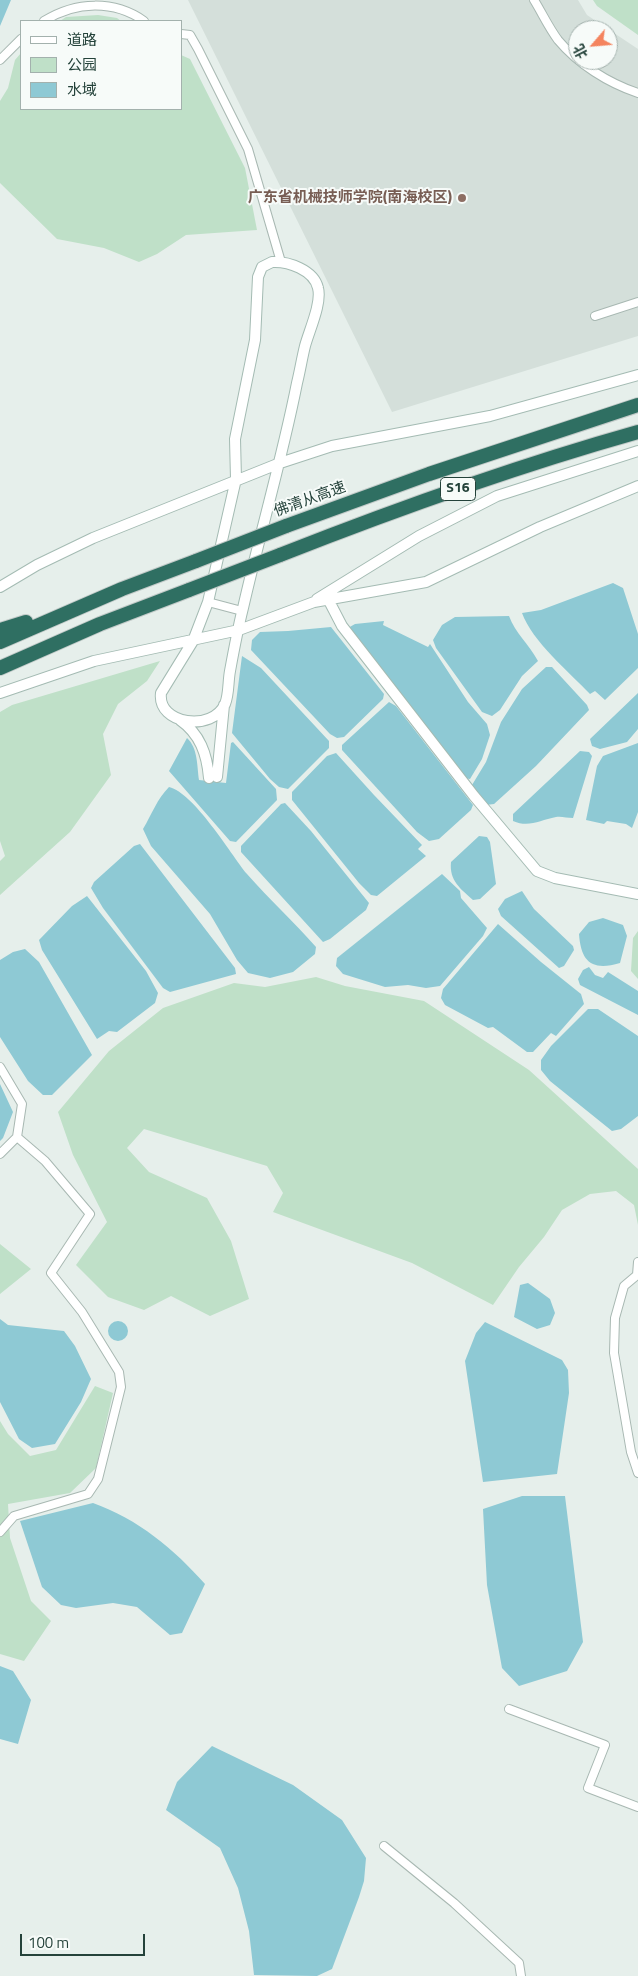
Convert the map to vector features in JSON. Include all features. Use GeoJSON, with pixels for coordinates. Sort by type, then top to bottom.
{"type":"FeatureCollection","features":[{"type":"Feature","properties":{"kind":"highway","name":"佛清从高速"},"geometry":{"type":"LineString","coordinates":[[0,642],[89,603],[286,526],[429,474],[638,405]]}},
{"type":"Feature","properties":{"kind":"highway","name":"S16"},"geometry":{"type":"LineString","coordinates":[[0,668],[100,624],[453,491],[638,432]]}},
{"type":"Feature","properties":{"kind":"highway"},"geometry":{"type":"LineString","coordinates":[[0,630],[89,603]]}},
{"type":"Feature","properties":{"kind":"street"},"geometry":{"type":"LineString","coordinates":[[534,0],[557,39],[578,60],[620,87],[638,93]]}},
{"type":"Feature","properties":{"kind":"street"},"geometry":{"type":"LineString","coordinates":[[46,20],[58,12],[85,2],[118,4],[134,11],[143,20]]}},
{"type":"Feature","properties":{"kind":"street"},"geometry":{"type":"LineString","coordinates":[[182,34],[190,35],[198,48],[248,149],[281,262]]}},
{"type":"Feature","properties":{"kind":"street"},"geometry":{"type":"LineString","coordinates":[[0,60],[20,40]]}},
{"type":"Feature","properties":{"kind":"street"},"geometry":{"type":"LineString","coordinates":[[272,262],[281,262],[299,267],[315,279],[319,294],[304,348],[280,463],[242,611],[224,705],[213,777],[203,746],[193,731],[164,709],[160,701],[161,693],[193,641],[208,602],[236,479],[235,439],[255,340],[258,277],[262,268],[272,262]]}},
{"type":"Feature","properties":{"kind":"street"},"geometry":{"type":"LineString","coordinates":[[595,316],[638,302]]}},
{"type":"Feature","properties":{"kind":"street"},"geometry":{"type":"LineString","coordinates":[[0,587],[37,565],[93,538],[236,479],[280,463],[332,446],[490,416],[638,375]]}},
{"type":"Feature","properties":{"kind":"street"},"geometry":{"type":"LineString","coordinates":[[306,605],[341,586],[418,536],[497,496],[638,451]]}},
{"type":"Feature","properties":{"kind":"street"},"geometry":{"type":"LineString","coordinates":[[0,693],[94,662],[239,630],[306,605],[328,599],[426,582],[540,527],[638,486]]}},
{"type":"Feature","properties":{"kind":"street"},"geometry":{"type":"LineString","coordinates":[[328,599],[342,626],[474,796],[537,871],[555,878],[638,894]]}},
{"type":"Feature","properties":{"kind":"street"},"geometry":{"type":"LineString","coordinates":[[208,602],[242,611]]}},
{"type":"Feature","properties":{"kind":"street"},"geometry":{"type":"LineString","coordinates":[[177,718],[190,722],[206,720],[224,705]]}},
{"type":"Feature","properties":{"kind":"street"},"geometry":{"type":"LineString","coordinates":[[0,1068],[22,1104],[17,1137],[0,1154]]}},
{"type":"Feature","properties":{"kind":"street"},"geometry":{"type":"LineString","coordinates":[[0,1532],[14,1516],[88,1494],[98,1479],[121,1387],[119,1372],[82,1312],[50,1274],[90,1214],[45,1160],[17,1137]]}},
{"type":"Feature","properties":{"kind":"street"},"geometry":{"type":"LineString","coordinates":[[638,1262],[637,1275],[624,1286],[615,1318],[614,1353],[631,1452],[638,1473]]}},
{"type":"Feature","properties":{"kind":"street"},"geometry":{"type":"LineString","coordinates":[[509,1709],[605,1745],[588,1788],[638,1807]]}},
{"type":"Feature","properties":{"kind":"street"},"geometry":{"type":"LineString","coordinates":[[384,1846],[454,1903],[519,1963],[521,1976]]}},
{"type":"Feature","properties":{"kind":"shaded area","name":"广东省机械技师学院(南海校区)"},"geometry":{"type":"Polygon","coordinates":[[[188,0],[578,0],[587,15],[594,20],[568,20],[568,70],[618,70],[618,36],[638,49],[638,336],[392,412],[188,0]]]}},
{"type":"Feature","properties":{"kind":"green space"},"geometry":{"type":"Polygon","coordinates":[[[593,0],[638,0],[638,35],[618,20],[597,6],[593,0]]]}},
{"type":"Feature","properties":{"kind":"green space"},"geometry":{"type":"Polygon","coordinates":[[[98,15],[120,20],[62,20],[66,17],[98,15]]]}},
{"type":"Feature","properties":{"kind":"green space"},"geometry":{"type":"Polygon","coordinates":[[[20,54],[20,110],[182,110],[182,55],[190,59],[245,168],[257,230],[186,235],[157,254],[139,262],[104,248],[57,239],[0,183],[0,101],[8,88],[15,60],[20,54]]]}},
{"type":"Feature","properties":{"kind":"green space"},"geometry":{"type":"Polygon","coordinates":[[[160,661],[147,681],[118,704],[103,734],[111,775],[70,832],[0,895],[0,861],[5,856],[0,841],[0,712],[12,705],[160,661]]]}},
{"type":"Feature","properties":{"kind":"green space"},"geometry":{"type":"Polygon","coordinates":[[[638,931],[638,979],[631,971],[633,938],[638,931]]]}},
{"type":"Feature","properties":{"kind":"green space"},"geometry":{"type":"Polygon","coordinates":[[[316,977],[345,986],[424,1001],[529,1070],[638,1169],[638,1225],[634,1205],[616,1191],[590,1194],[562,1210],[493,1305],[412,1263],[273,1212],[283,1193],[267,1166],[144,1129],[127,1148],[149,1172],[207,1198],[231,1241],[249,1299],[210,1316],[171,1296],[144,1310],[108,1297],[76,1265],[107,1222],[73,1155],[58,1112],[109,1051],[163,1008],[234,983],[265,987],[316,977]]]}},
{"type":"Feature","properties":{"kind":"green space"},"geometry":{"type":"Polygon","coordinates":[[[0,1244],[31,1269],[0,1294],[0,1244]]]}},
{"type":"Feature","properties":{"kind":"green space"},"geometry":{"type":"Polygon","coordinates":[[[95,1386],[113,1393],[96,1468],[70,1493],[8,1504],[10,1538],[31,1601],[51,1621],[24,1661],[0,1654],[0,1421],[8,1434],[30,1456],[56,1450],[95,1386]]]}},
{"type":"Feature","properties":{"kind":"water"},"geometry":{"type":"Polygon","coordinates":[[[0,0],[11,0],[0,26],[0,0]]]}},
{"type":"Feature","properties":{"kind":"water"},"geometry":{"type":"Polygon","coordinates":[[[613,583],[623,588],[638,634],[638,668],[605,700],[595,691],[590,694],[552,656],[527,624],[522,613],[541,610],[613,583]]]}},
{"type":"Feature","properties":{"kind":"water"},"geometry":{"type":"Polygon","coordinates":[[[509,616],[538,661],[522,676],[500,710],[492,716],[482,712],[436,648],[433,640],[442,625],[455,617],[509,616]]]}},
{"type":"Feature","properties":{"kind":"water"},"geometry":{"type":"Polygon","coordinates":[[[384,621],[383,625],[428,647],[430,644],[468,702],[487,724],[490,735],[482,759],[470,779],[463,778],[348,628],[355,624],[384,621]]]}},
{"type":"Feature","properties":{"kind":"water"},"geometry":{"type":"Polygon","coordinates":[[[331,627],[384,694],[383,699],[344,737],[337,738],[330,734],[251,650],[252,640],[260,632],[331,627]]]}},
{"type":"Feature","properties":{"kind":"water"},"geometry":{"type":"Polygon","coordinates":[[[242,656],[261,668],[329,741],[329,748],[288,789],[279,787],[270,779],[232,733],[242,656]]]}},
{"type":"Feature","properties":{"kind":"water"},"geometry":{"type":"Polygon","coordinates":[[[546,667],[552,667],[587,705],[589,710],[536,766],[494,804],[486,805],[472,785],[486,762],[501,722],[522,689],[546,667]]]}},
{"type":"Feature","properties":{"kind":"water"},"geometry":{"type":"Polygon","coordinates":[[[638,693],[638,729],[627,742],[600,749],[592,746],[590,739],[638,693]]]}},
{"type":"Feature","properties":{"kind":"water"},"geometry":{"type":"Polygon","coordinates":[[[389,702],[396,706],[473,805],[471,810],[439,839],[429,841],[417,832],[342,750],[342,745],[389,702]]]}},
{"type":"Feature","properties":{"kind":"water"},"geometry":{"type":"Polygon","coordinates":[[[187,738],[195,752],[199,780],[226,783],[231,743],[233,742],[276,789],[277,800],[236,842],[230,841],[169,771],[187,738]]]}},
{"type":"Feature","properties":{"kind":"water"},"geometry":{"type":"Polygon","coordinates":[[[638,743],[638,812],[632,828],[626,824],[607,821],[604,824],[586,820],[597,766],[603,756],[638,743]]]}},
{"type":"Feature","properties":{"kind":"water"},"geometry":{"type":"Polygon","coordinates":[[[580,751],[589,752],[592,756],[573,818],[556,817],[529,824],[513,821],[513,814],[580,751]]]}},
{"type":"Feature","properties":{"kind":"water"},"geometry":{"type":"Polygon","coordinates":[[[336,753],[422,845],[418,849],[426,856],[377,896],[371,895],[359,883],[292,800],[292,792],[327,756],[336,753]]]}},
{"type":"Feature","properties":{"kind":"water"},"geometry":{"type":"Polygon","coordinates":[[[169,787],[189,800],[211,825],[247,874],[316,947],[315,954],[293,972],[270,978],[248,973],[237,960],[210,914],[151,846],[143,829],[169,787]]]}},
{"type":"Feature","properties":{"kind":"water"},"geometry":{"type":"Polygon","coordinates":[[[285,803],[311,831],[369,903],[366,910],[330,939],[323,942],[241,852],[241,846],[281,804],[285,803]]]}},
{"type":"Feature","properties":{"kind":"water"},"geometry":{"type":"Polygon","coordinates":[[[479,836],[487,837],[490,842],[496,884],[480,899],[473,900],[460,888],[454,879],[451,862],[479,836]]]}},
{"type":"Feature","properties":{"kind":"water"},"geometry":{"type":"Polygon","coordinates":[[[140,844],[235,968],[236,974],[170,992],[163,988],[103,908],[91,888],[94,882],[134,846],[140,844]]]}},
{"type":"Feature","properties":{"kind":"water"},"geometry":{"type":"Polygon","coordinates":[[[442,874],[460,891],[461,898],[487,928],[483,936],[440,986],[426,988],[408,985],[385,987],[343,974],[336,966],[337,958],[442,874]]]}},
{"type":"Feature","properties":{"kind":"water"},"geometry":{"type":"Polygon","coordinates":[[[522,891],[534,909],[573,946],[574,950],[564,966],[559,968],[501,916],[498,909],[505,899],[522,891]]]}},
{"type":"Feature","properties":{"kind":"water"},"geometry":{"type":"Polygon","coordinates":[[[87,896],[146,971],[158,993],[155,1003],[117,1032],[109,1031],[97,1039],[42,950],[39,940],[72,906],[87,896]]]}},
{"type":"Feature","properties":{"kind":"water"},"geometry":{"type":"Polygon","coordinates":[[[603,918],[623,925],[627,936],[620,963],[596,965],[590,962],[582,952],[579,934],[589,922],[603,918]]]}},
{"type":"Feature","properties":{"kind":"water"},"geometry":{"type":"Polygon","coordinates":[[[498,924],[581,994],[584,1004],[556,1036],[551,1033],[533,1052],[527,1052],[493,1027],[488,1028],[445,1005],[441,998],[443,989],[498,924]]]}},
{"type":"Feature","properties":{"kind":"water"},"geometry":{"type":"Polygon","coordinates":[[[25,949],[39,962],[92,1055],[52,1095],[43,1095],[28,1081],[0,1037],[0,960],[13,952],[25,949]]]}},
{"type":"Feature","properties":{"kind":"water"},"geometry":{"type":"Polygon","coordinates":[[[589,967],[595,975],[603,978],[608,972],[638,991],[638,1015],[580,985],[578,979],[583,970],[589,967]]]}},
{"type":"Feature","properties":{"kind":"water"},"geometry":{"type":"Polygon","coordinates":[[[588,1009],[598,1009],[638,1036],[638,1116],[621,1129],[612,1131],[550,1081],[541,1070],[541,1060],[551,1046],[588,1009]]]}},
{"type":"Feature","properties":{"kind":"water"},"geometry":{"type":"Polygon","coordinates":[[[0,1084],[13,1112],[3,1138],[0,1141],[0,1084]]]}},
{"type":"Feature","properties":{"kind":"water"},"geometry":{"type":"Polygon","coordinates":[[[528,1283],[550,1299],[555,1313],[550,1325],[537,1329],[514,1317],[520,1285],[528,1283]]]}},
{"type":"Feature","properties":{"kind":"water"},"geometry":{"type":"Polygon","coordinates":[[[0,1319],[8,1325],[64,1331],[75,1346],[91,1379],[81,1402],[55,1444],[32,1448],[19,1439],[0,1402],[0,1319]]]}},
{"type":"Feature","properties":{"kind":"water"},"geometry":{"type":"Polygon","coordinates":[[[118,1321],[125,1324],[128,1331],[125,1338],[118,1341],[111,1338],[108,1331],[111,1324],[118,1321]]]}},
{"type":"Feature","properties":{"kind":"water"},"geometry":{"type":"Polygon","coordinates":[[[485,1322],[562,1360],[568,1370],[569,1393],[557,1474],[483,1482],[465,1361],[476,1333],[485,1322]]]}},
{"type":"Feature","properties":{"kind":"water"},"geometry":{"type":"Polygon","coordinates":[[[522,1496],[565,1496],[583,1642],[567,1671],[519,1686],[502,1668],[487,1585],[483,1509],[522,1496]]]}},
{"type":"Feature","properties":{"kind":"water"},"geometry":{"type":"Polygon","coordinates":[[[93,1503],[125,1517],[154,1536],[181,1559],[205,1584],[182,1633],[170,1635],[137,1607],[113,1603],[76,1608],[61,1605],[42,1587],[20,1521],[93,1503]]]}},
{"type":"Feature","properties":{"kind":"water"},"geometry":{"type":"Polygon","coordinates":[[[0,1666],[13,1671],[31,1700],[18,1744],[0,1739],[0,1666]]]}},
{"type":"Feature","properties":{"kind":"water"},"geometry":{"type":"Polygon","coordinates":[[[212,1746],[293,1785],[342,1820],[366,1858],[364,1881],[332,1969],[317,1976],[254,1975],[249,1931],[238,1888],[220,1848],[166,1810],[177,1782],[212,1746]]]}},
{"type":"Feature","properties":{"kind":"place","name":"广东省机械技师学院(南海校区)"},"geometry":{"type":"Point","coordinates":[462,198]}}]}
